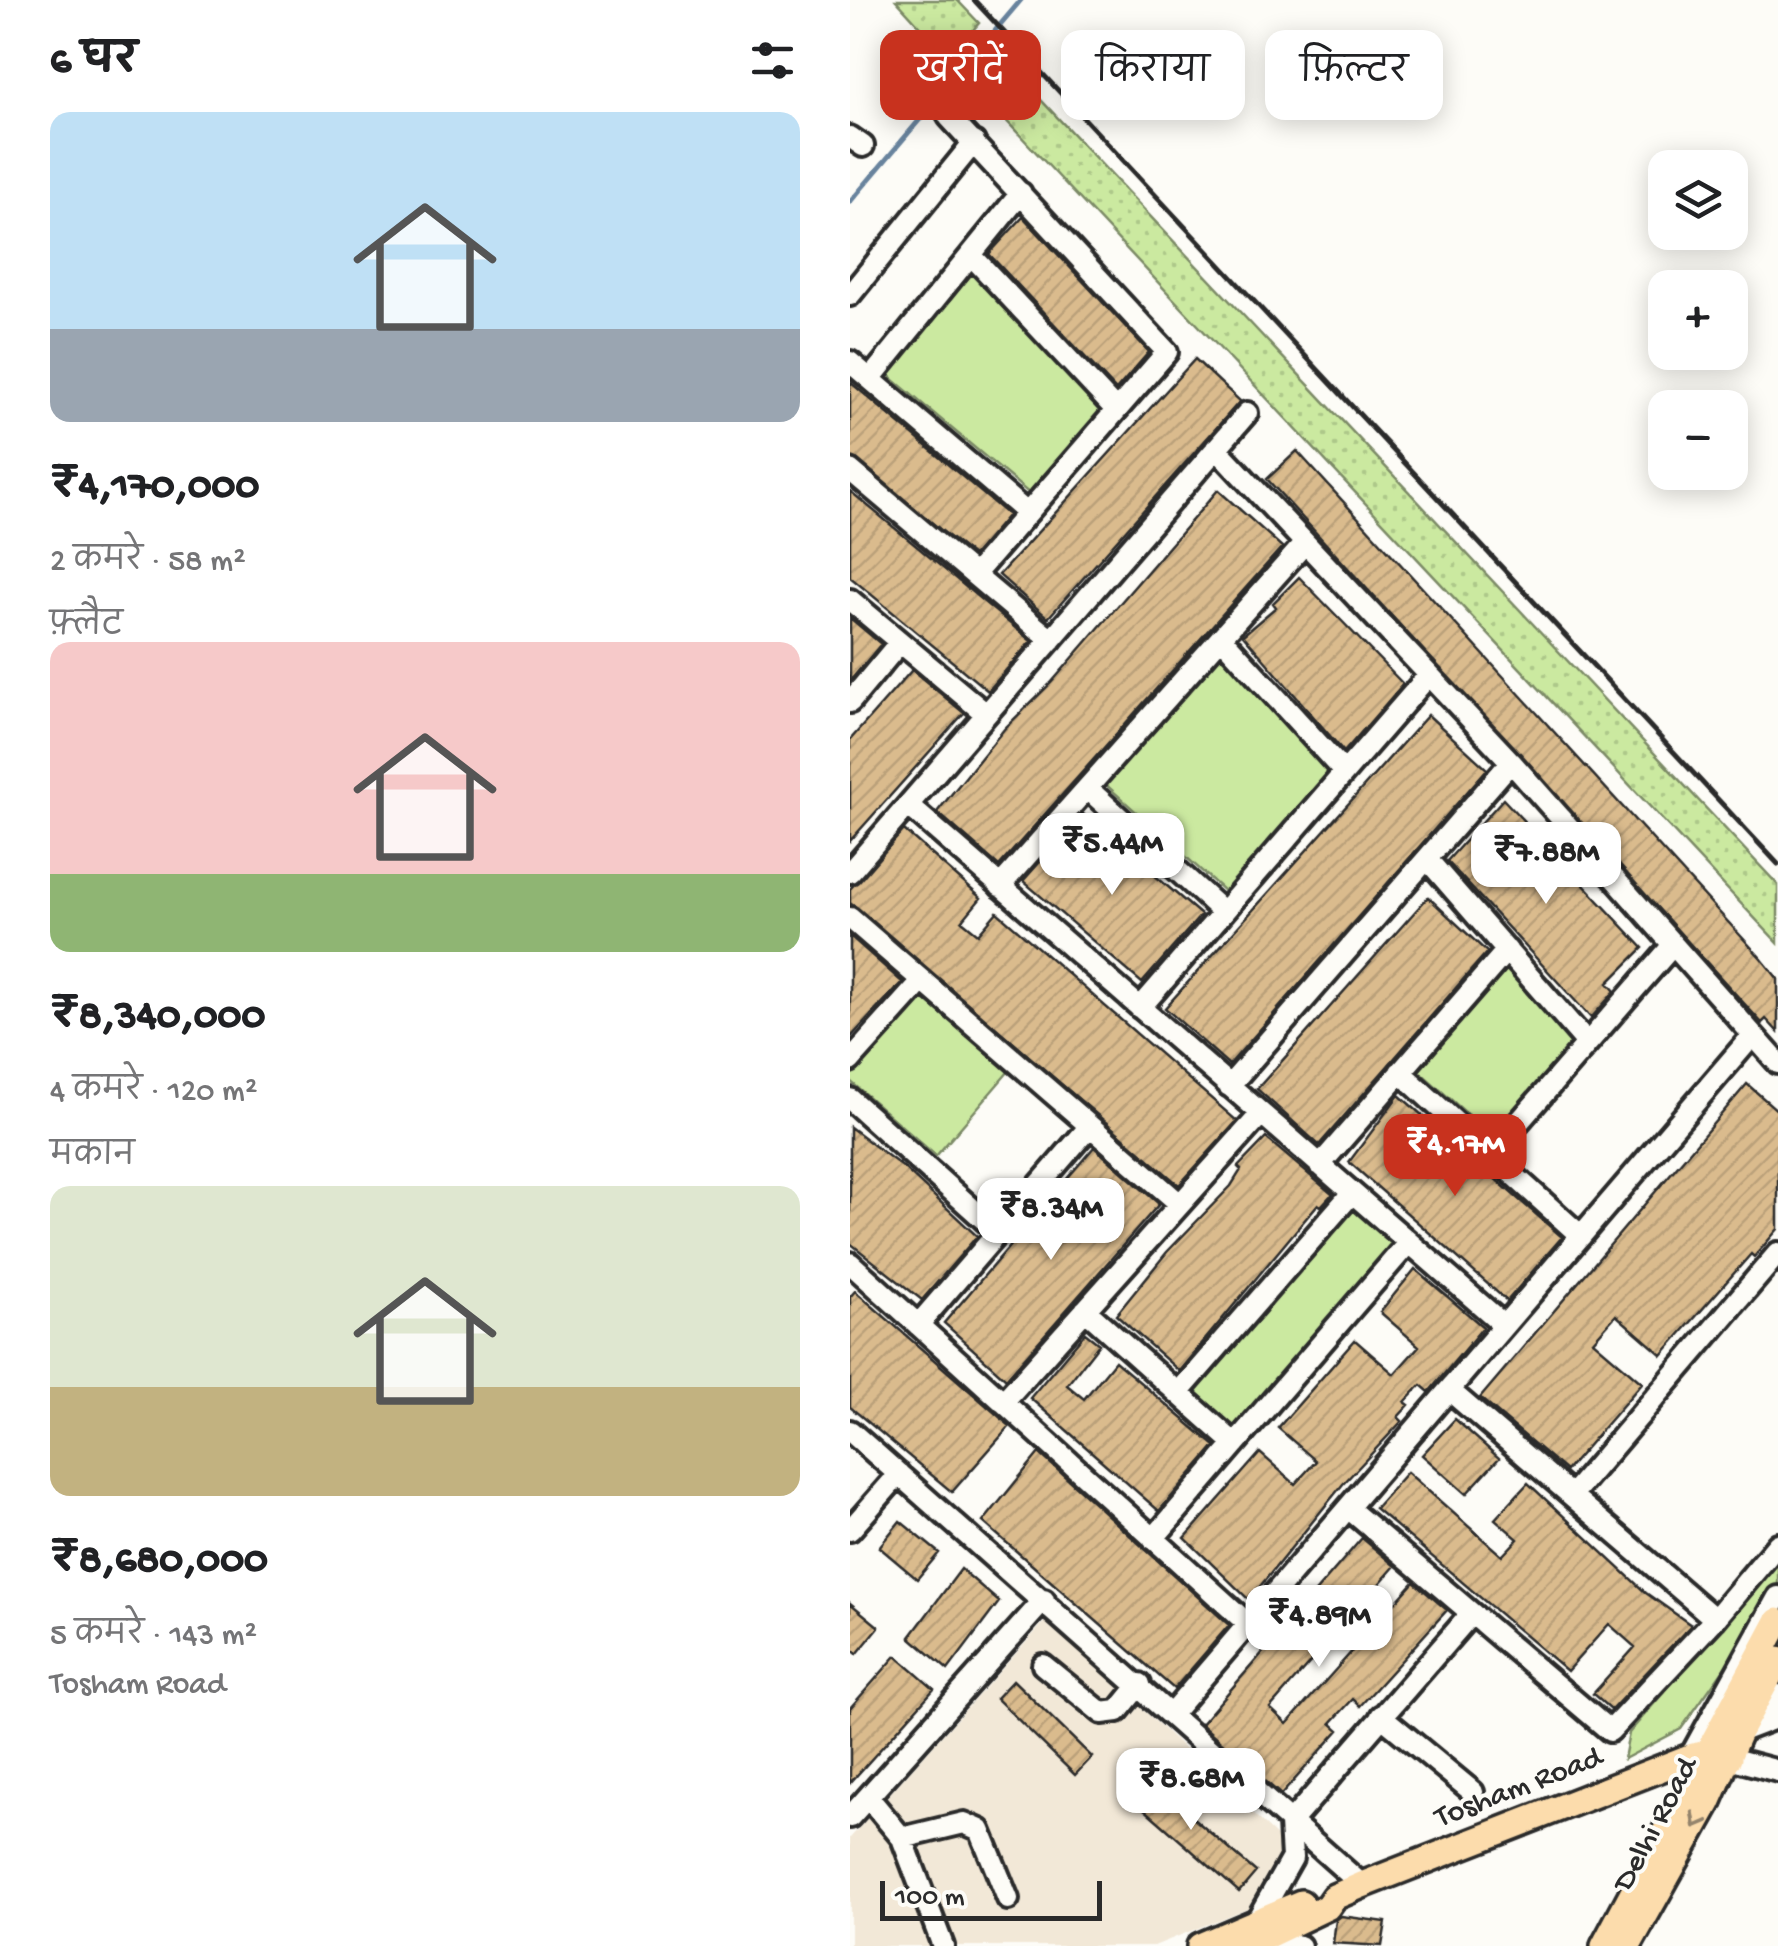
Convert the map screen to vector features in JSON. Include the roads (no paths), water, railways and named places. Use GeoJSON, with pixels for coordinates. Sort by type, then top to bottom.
{"type":"FeatureCollection","features":[{"type":"Feature","properties":{"kind":"main road"},"geometry":{"type":"LineString","coordinates":[[1708,1756],[1770,1661],[1778,1621]]}},
{"type":"Feature","properties":{"kind":"main road","name":"Delhi Road"},"geometry":{"type":"LineString","coordinates":[[1604,1946],[1708,1756],[1758,1724],[1770,1661]]}},
{"type":"Feature","properties":{"kind":"main road","name":"Delhi Road"},"geometry":{"type":"LineString","coordinates":[[1628,1946],[1708,1756]]}},
{"type":"Feature","properties":{"kind":"main road","name":"Tosham Road"},"geometry":{"type":"LineString","coordinates":[[1200,1946],[1255,1935],[1320,1894],[1334,1897],[1708,1756]]}},
{"type":"Feature","properties":{"kind":"street"},"geometry":{"type":"LineString","coordinates":[[952,120],[1166,346],[1165,356],[974,575]]}},
{"type":"Feature","properties":{"kind":"street"},"geometry":{"type":"LineString","coordinates":[[850,295],[974,142]]}},
{"type":"Feature","properties":{"kind":"street"},"geometry":{"type":"LineString","coordinates":[[870,379],[1021,193]]}},
{"type":"Feature","properties":{"kind":"street"},"geometry":{"type":"LineString","coordinates":[[970,255],[1116,410]]}},
{"type":"Feature","properties":{"kind":"street"},"geometry":{"type":"LineString","coordinates":[[850,362],[1027,513]]}},
{"type":"Feature","properties":{"kind":"street"},"geometry":{"type":"LineString","coordinates":[[850,872],[1247,413]]}},
{"type":"Feature","properties":{"kind":"street"},"geometry":{"type":"LineString","coordinates":[[1216,448],[1511,762],[1778,1063]]}},
{"type":"Feature","properties":{"kind":"street"},"geometry":{"type":"LineString","coordinates":[[850,470],[1050,640]]}},
{"type":"Feature","properties":{"kind":"street"},"geometry":{"type":"LineString","coordinates":[[1000,886],[1304,542]]}},
{"type":"Feature","properties":{"kind":"street"},"geometry":{"type":"LineString","coordinates":[[850,600],[986,714]]}},
{"type":"Feature","properties":{"kind":"street"},"geometry":{"type":"LineString","coordinates":[[1221,637],[1344,772]]}},
{"type":"Feature","properties":{"kind":"street"},"geometry":{"type":"LineString","coordinates":[[850,702],[900,642]]}},
{"type":"Feature","properties":{"kind":"street"},"geometry":{"type":"LineString","coordinates":[[1140,1008],[1429,675]]}},
{"type":"Feature","properties":{"kind":"street"},"geometry":{"type":"LineString","coordinates":[[1230,1086],[1511,762]]}},
{"type":"Feature","properties":{"kind":"street"},"geometry":{"type":"LineString","coordinates":[[1087,788],[1223,912]]}},
{"type":"Feature","properties":{"kind":"street"},"geometry":{"type":"LineString","coordinates":[[908,805],[1504,1326]]}},
{"type":"Feature","properties":{"kind":"street"},"geometry":{"type":"LineString","coordinates":[[1427,859],[1588,1043]]}},
{"type":"Feature","properties":{"kind":"street"},"geometry":{"type":"LineString","coordinates":[[850,918],[1180,1204]]}},
{"type":"Feature","properties":{"kind":"street"},"geometry":{"type":"LineString","coordinates":[[1491,1154],[1672,944]]}},
{"type":"Feature","properties":{"kind":"street"},"geometry":{"type":"LineString","coordinates":[[1320,1165],[1506,950]]}},
{"type":"Feature","properties":{"kind":"street"},"geometry":{"type":"LineString","coordinates":[[850,1061],[922,981]]}},
{"type":"Feature","properties":{"kind":"street"},"geometry":{"type":"LineString","coordinates":[[1172,1712],[1753,1036]]}},
{"type":"Feature","properties":{"kind":"street"},"geometry":{"type":"LineString","coordinates":[[1400,1072],[1581,1236]]}},
{"type":"Feature","properties":{"kind":"street"},"geometry":{"type":"LineString","coordinates":[[850,1099],[998,1232]]}},
{"type":"Feature","properties":{"kind":"street"},"geometry":{"type":"LineString","coordinates":[[1003,1402],[1261,1114]]}},
{"type":"Feature","properties":{"kind":"street"},"geometry":{"type":"LineString","coordinates":[[918,1325],[1090,1126]]}},
{"type":"Feature","properties":{"kind":"street"},"geometry":{"type":"LineString","coordinates":[[1178,1392],[1352,1193]]}},
{"type":"Feature","properties":{"kind":"street"},"geometry":{"type":"LineString","coordinates":[[1154,1538],[1409,1242]]}},
{"type":"Feature","properties":{"kind":"street"},"geometry":{"type":"LineString","coordinates":[[1572,1495],[1778,1253]]}},
{"type":"Feature","properties":{"kind":"street"},"geometry":{"type":"LineString","coordinates":[[850,1263],[1248,1624]]}},
{"type":"Feature","properties":{"kind":"street"},"geometry":{"type":"LineString","coordinates":[[1085,1310],[1236,1444]]}},
{"type":"Feature","properties":{"kind":"street"},"geometry":{"type":"LineString","coordinates":[[1449,1390],[1716,1619]]}},
{"type":"Feature","properties":{"kind":"street"},"geometry":{"type":"LineString","coordinates":[[850,1431],[1172,1712],[1362,1885]]}},
{"type":"Feature","properties":{"kind":"street"},"geometry":{"type":"LineString","coordinates":[[850,1530],[900,1474]]}},
{"type":"Feature","properties":{"kind":"street"},"geometry":{"type":"LineString","coordinates":[[1348,1508],[1610,1731],[1716,1619],[1778,1544]]}},
{"type":"Feature","properties":{"kind":"street"},"geometry":{"type":"LineString","coordinates":[[1778,1597],[1708,1756],[1778,1771]]}},
{"type":"Feature","properties":{"kind":"street"},"geometry":{"type":"LineString","coordinates":[[850,1818],[1044,1600]]}},
{"type":"Feature","properties":{"kind":"street"},"geometry":{"type":"LineString","coordinates":[[1300,1946],[1255,1935],[1292,1858],[1290,1823],[1471,1614]]}},
{"type":"Feature","properties":{"kind":"street"},"geometry":{"type":"LineString","coordinates":[[1044,1664],[1102,1713],[1118,1710],[1140,1684]]}},
{"type":"Feature","properties":{"kind":"street"},"geometry":{"type":"LineString","coordinates":[[1758,1724],[1778,1695]]}},
{"type":"Feature","properties":{"kind":"street"},"geometry":{"type":"LineString","coordinates":[[1381,1716],[1473,1792]]}},
{"type":"Feature","properties":{"kind":"street"},"geometry":{"type":"LineString","coordinates":[[868,1798],[902,1838],[944,1946]]}},
{"type":"Feature","properties":{"kind":"street"},"geometry":{"type":"LineString","coordinates":[[902,1838],[964,1823],[980,1830],[1008,1899]]}},
{"type":"Feature","properties":{"kind":"waterway"},"geometry":{"type":"LineString","coordinates":[[850,202],[1021,0]]}},
{"type":"Feature","properties":{"kind":"railway"},"geometry":{"type":"LineString","coordinates":[[974,0],[1778,864]]}}]}
